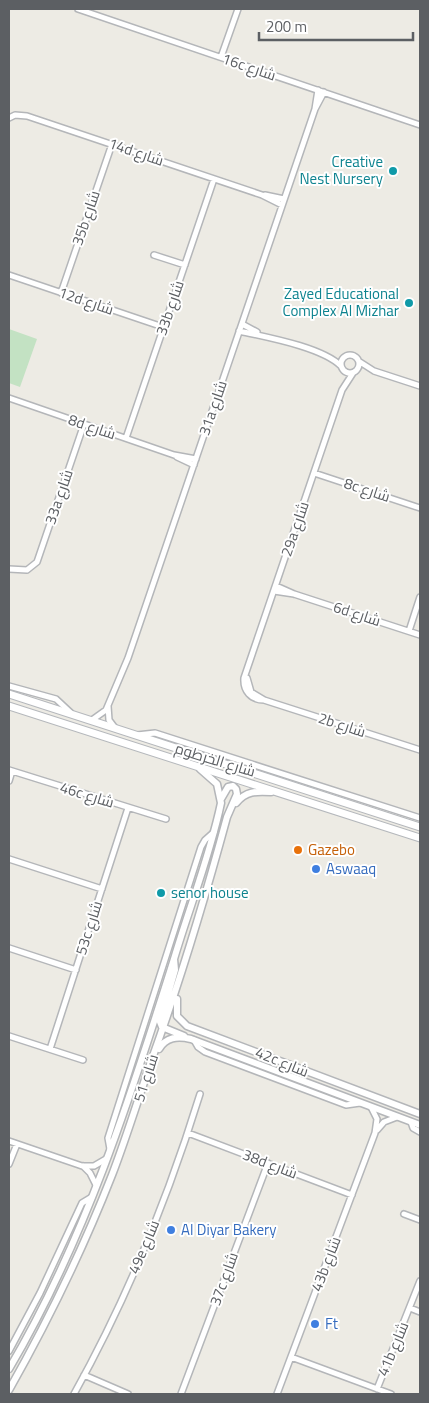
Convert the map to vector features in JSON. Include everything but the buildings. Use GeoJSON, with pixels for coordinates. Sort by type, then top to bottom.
{"type":"FeatureCollection","features":[{"type":"Feature","properties":{"kind":"main road","name":"شارع الخرطوم"},"geometry":{"type":"LineString","coordinates":[[9,694],[92,720],[134,736],[258,773],[392,818],[420,824]]}},
{"type":"Feature","properties":{"kind":"main road","name":"شارع الخرطوم"},"geometry":{"type":"LineString","coordinates":[[9,706],[420,838]]}},
{"type":"Feature","properties":{"kind":"main road"},"geometry":{"type":"LineString","coordinates":[[109,738],[116,732],[147,744],[172,748]]}},
{"type":"Feature","properties":{"kind":"main road"},"geometry":{"type":"LineString","coordinates":[[389,828],[392,818]]}},
{"type":"Feature","properties":{"kind":"street","name":"16c شارع"},"geometry":{"type":"LineString","coordinates":[[78,9],[420,125]]}},
{"type":"Feature","properties":{"kind":"street"},"geometry":{"type":"LineString","coordinates":[[221,57],[238,9]]}},
{"type":"Feature","properties":{"kind":"street","name":"31a شارع"},"geometry":{"type":"LineString","coordinates":[[92,720],[103,713],[108,706],[128,658],[321,91]]}},
{"type":"Feature","properties":{"kind":"street","name":"14d شارع"},"geometry":{"type":"LineString","coordinates":[[10,117],[27,116],[283,202]]}},
{"type":"Feature","properties":{"kind":"street","name":"35b شارع"},"geometry":{"type":"LineString","coordinates":[[61,293],[112,144]]}},
{"type":"Feature","properties":{"kind":"street","name":"33b شارع"},"geometry":{"type":"LineString","coordinates":[[126,438],[214,179]]}},
{"type":"Feature","properties":{"kind":"street"},"geometry":{"type":"LineString","coordinates":[[154,255],[185,265]]}},
{"type":"Feature","properties":{"kind":"street","name":"12d شارع"},"geometry":{"type":"LineString","coordinates":[[9,275],[164,327]]}},
{"type":"Feature","properties":{"kind":"street"},"geometry":{"type":"LineString","coordinates":[[242,324],[260,334]]}},
{"type":"Feature","properties":{"kind":"street"},"geometry":{"type":"LineString","coordinates":[[239,331],[260,334],[324,355],[344,357],[354,355],[360,362],[374,371],[420,386]]}},
{"type":"Feature","properties":{"kind":"street"},"geometry":{"type":"LineString","coordinates":[[324,355],[342,368],[355,372],[374,371]]}},
{"type":"Feature","properties":{"kind":"street","name":"29a شارع"},"geometry":{"type":"LineString","coordinates":[[342,390],[344,357]]}},
{"type":"Feature","properties":{"kind":"street","name":"29a شارع"},"geometry":{"type":"LineString","coordinates":[[247,689],[243,681],[342,390],[360,362]]}},
{"type":"Feature","properties":{"kind":"street","name":"8d شارع"},"geometry":{"type":"LineString","coordinates":[[9,398],[174,455],[194,465]]}},
{"type":"Feature","properties":{"kind":"street","name":"33a شارع"},"geometry":{"type":"LineString","coordinates":[[9,569],[19,571],[30,568],[38,558],[84,424]]}},
{"type":"Feature","properties":{"kind":"street","name":"8d شارع"},"geometry":{"type":"LineString","coordinates":[[174,455],[196,459]]}},
{"type":"Feature","properties":{"kind":"street","name":"8c شارع"},"geometry":{"type":"LineString","coordinates":[[314,473],[420,508]]}},
{"type":"Feature","properties":{"kind":"street","name":"6d شارع"},"geometry":{"type":"LineString","coordinates":[[275,588],[420,635]]}},
{"type":"Feature","properties":{"kind":"street"},"geometry":{"type":"LineString","coordinates":[[409,631],[420,597]]}},
{"type":"Feature","properties":{"kind":"street"},"geometry":{"type":"LineString","coordinates":[[9,686],[56,699],[71,713]]}},
{"type":"Feature","properties":{"kind":"street","name":"2b شارع"},"geometry":{"type":"LineString","coordinates":[[247,689],[255,699],[264,700],[420,750]]}},
{"type":"Feature","properties":{"kind":"street"},"geometry":{"type":"LineString","coordinates":[[108,706],[109,720],[114,728]]}},
{"type":"Feature","properties":{"kind":"street"},"geometry":{"type":"LineString","coordinates":[[134,736],[147,732],[156,733],[420,824]]}},
{"type":"Feature","properties":{"kind":"street"},"geometry":{"type":"LineString","coordinates":[[190,763],[213,779],[222,799]]}},
{"type":"Feature","properties":{"kind":"street"},"geometry":{"type":"LineString","coordinates":[[9,781],[10,770]]}},
{"type":"Feature","properties":{"kind":"street","name":"46c شارع"},"geometry":{"type":"LineString","coordinates":[[10,770],[166,819]]}},
{"type":"Feature","properties":{"kind":"street"},"geometry":{"type":"LineString","coordinates":[[222,799],[228,787],[233,786],[236,789],[237,794],[227,817]]}},
{"type":"Feature","properties":{"kind":"street","name":"شارع 51"},"geometry":{"type":"LineString","coordinates":[[9,1390],[51,1312],[90,1228],[123,1146],[178,986],[227,817],[239,799],[248,793],[256,791],[283,794]]}},
{"type":"Feature","properties":{"kind":"street","name":"شارع 51"},"geometry":{"type":"LineString","coordinates":[[9,1368],[46,1298],[92,1196],[110,1149],[174,958],[214,832],[222,799]]}},
{"type":"Feature","properties":{"kind":"street","name":"53c شارع"},"geometry":{"type":"LineString","coordinates":[[50,1049],[128,808]]}},
{"type":"Feature","properties":{"kind":"street"},"geometry":{"type":"LineString","coordinates":[[110,1149],[108,1138],[198,856],[203,842],[214,832]]}},
{"type":"Feature","properties":{"kind":"street"},"geometry":{"type":"LineString","coordinates":[[9,859],[102,889]]}},
{"type":"Feature","properties":{"kind":"street"},"geometry":{"type":"LineString","coordinates":[[9,948],[76,970]]}},
{"type":"Feature","properties":{"kind":"street"},"geometry":{"type":"LineString","coordinates":[[174,958],[175,970],[160,1019],[160,1024],[164,1028],[192,1040],[204,1052],[346,1104],[360,1103]]}},
{"type":"Feature","properties":{"kind":"street","name":"42c شارع"},"geometry":{"type":"LineString","coordinates":[[178,986],[176,1012],[181,1022],[420,1114]]}},
{"type":"Feature","properties":{"kind":"street"},"geometry":{"type":"LineString","coordinates":[[9,1036],[82,1060]]}},
{"type":"Feature","properties":{"kind":"street","name":"42c شارع"},"geometry":{"type":"LineString","coordinates":[[152,1058],[166,1040],[176,1037],[192,1040],[420,1125]]}},
{"type":"Feature","properties":{"kind":"street"},"geometry":{"type":"LineString","coordinates":[[213,1048],[212,1042],[216,1040],[231,1041]]}},
{"type":"Feature","properties":{"kind":"street","name":"49e شارع"},"geometry":{"type":"LineString","coordinates":[[74,1394],[144,1249],[188,1133],[200,1094]]}},
{"type":"Feature","properties":{"kind":"street","name":"43b شارع"},"geometry":{"type":"LineString","coordinates":[[278,1394],[375,1133],[377,1119],[371,1107]]}},
{"type":"Feature","properties":{"kind":"street"},"geometry":{"type":"LineString","coordinates":[[375,1133],[384,1122],[397,1117]]}},
{"type":"Feature","properties":{"kind":"street"},"geometry":{"type":"LineString","coordinates":[[411,1122],[413,1128],[420,1132]]}},
{"type":"Feature","properties":{"kind":"street","name":"38d شارع"},"geometry":{"type":"LineString","coordinates":[[188,1133],[352,1195]]}},
{"type":"Feature","properties":{"kind":"street"},"geometry":{"type":"LineString","coordinates":[[9,1141],[82,1166],[94,1166],[106,1159]]}},
{"type":"Feature","properties":{"kind":"street"},"geometry":{"type":"LineString","coordinates":[[9,1164],[17,1144]]}},
{"type":"Feature","properties":{"kind":"street","name":"37c شارع"},"geometry":{"type":"LineString","coordinates":[[181,1394],[268,1163]]}},
{"type":"Feature","properties":{"kind":"street"},"geometry":{"type":"LineString","coordinates":[[82,1166],[90,1173],[96,1185]]}},
{"type":"Feature","properties":{"kind":"street"},"geometry":{"type":"LineString","coordinates":[[9,1351],[37,1300],[81,1205],[92,1196]]}},
{"type":"Feature","properties":{"kind":"street"},"geometry":{"type":"LineString","coordinates":[[404,1214],[420,1220]]}},
{"type":"Feature","properties":{"kind":"street","name":"41b شارع"},"geometry":{"type":"LineString","coordinates":[[376,1389],[420,1281]]}},
{"type":"Feature","properties":{"kind":"street"},"geometry":{"type":"LineString","coordinates":[[410,1308],[420,1312]]}},
{"type":"Feature","properties":{"kind":"street"},"geometry":{"type":"LineString","coordinates":[[291,1357],[392,1394]]}},
{"type":"Feature","properties":{"kind":"street"},"geometry":{"type":"LineString","coordinates":[[84,1375],[128,1394]]}},
{"type":"Feature","properties":{"kind":"green space"},"geometry":{"type":"Polygon","coordinates":[[[9,329],[37,339],[20,387],[9,383],[9,329]]]}},
{"type":"Feature","properties":{"kind":"place","name":"Creative Nest Nursery"},"geometry":{"type":"Point","coordinates":[393,171]}},
{"type":"Feature","properties":{"kind":"place","name":"Zayed Educational Complex Al Mizhar"},"geometry":{"type":"Point","coordinates":[409,303]}},
{"type":"Feature","properties":{"kind":"place","name":"Gazebo"},"geometry":{"type":"Point","coordinates":[298,850]}},
{"type":"Feature","properties":{"kind":"place","name":"Aswaaq"},"geometry":{"type":"Point","coordinates":[316,869]}},
{"type":"Feature","properties":{"kind":"place","name":"senor house"},"geometry":{"type":"Point","coordinates":[161,893]}},
{"type":"Feature","properties":{"kind":"place","name":"Al Diyar Bakery"},"geometry":{"type":"Point","coordinates":[171,1230]}},
{"type":"Feature","properties":{"kind":"place","name":"Ft"},"geometry":{"type":"Point","coordinates":[315,1324]}}]}
